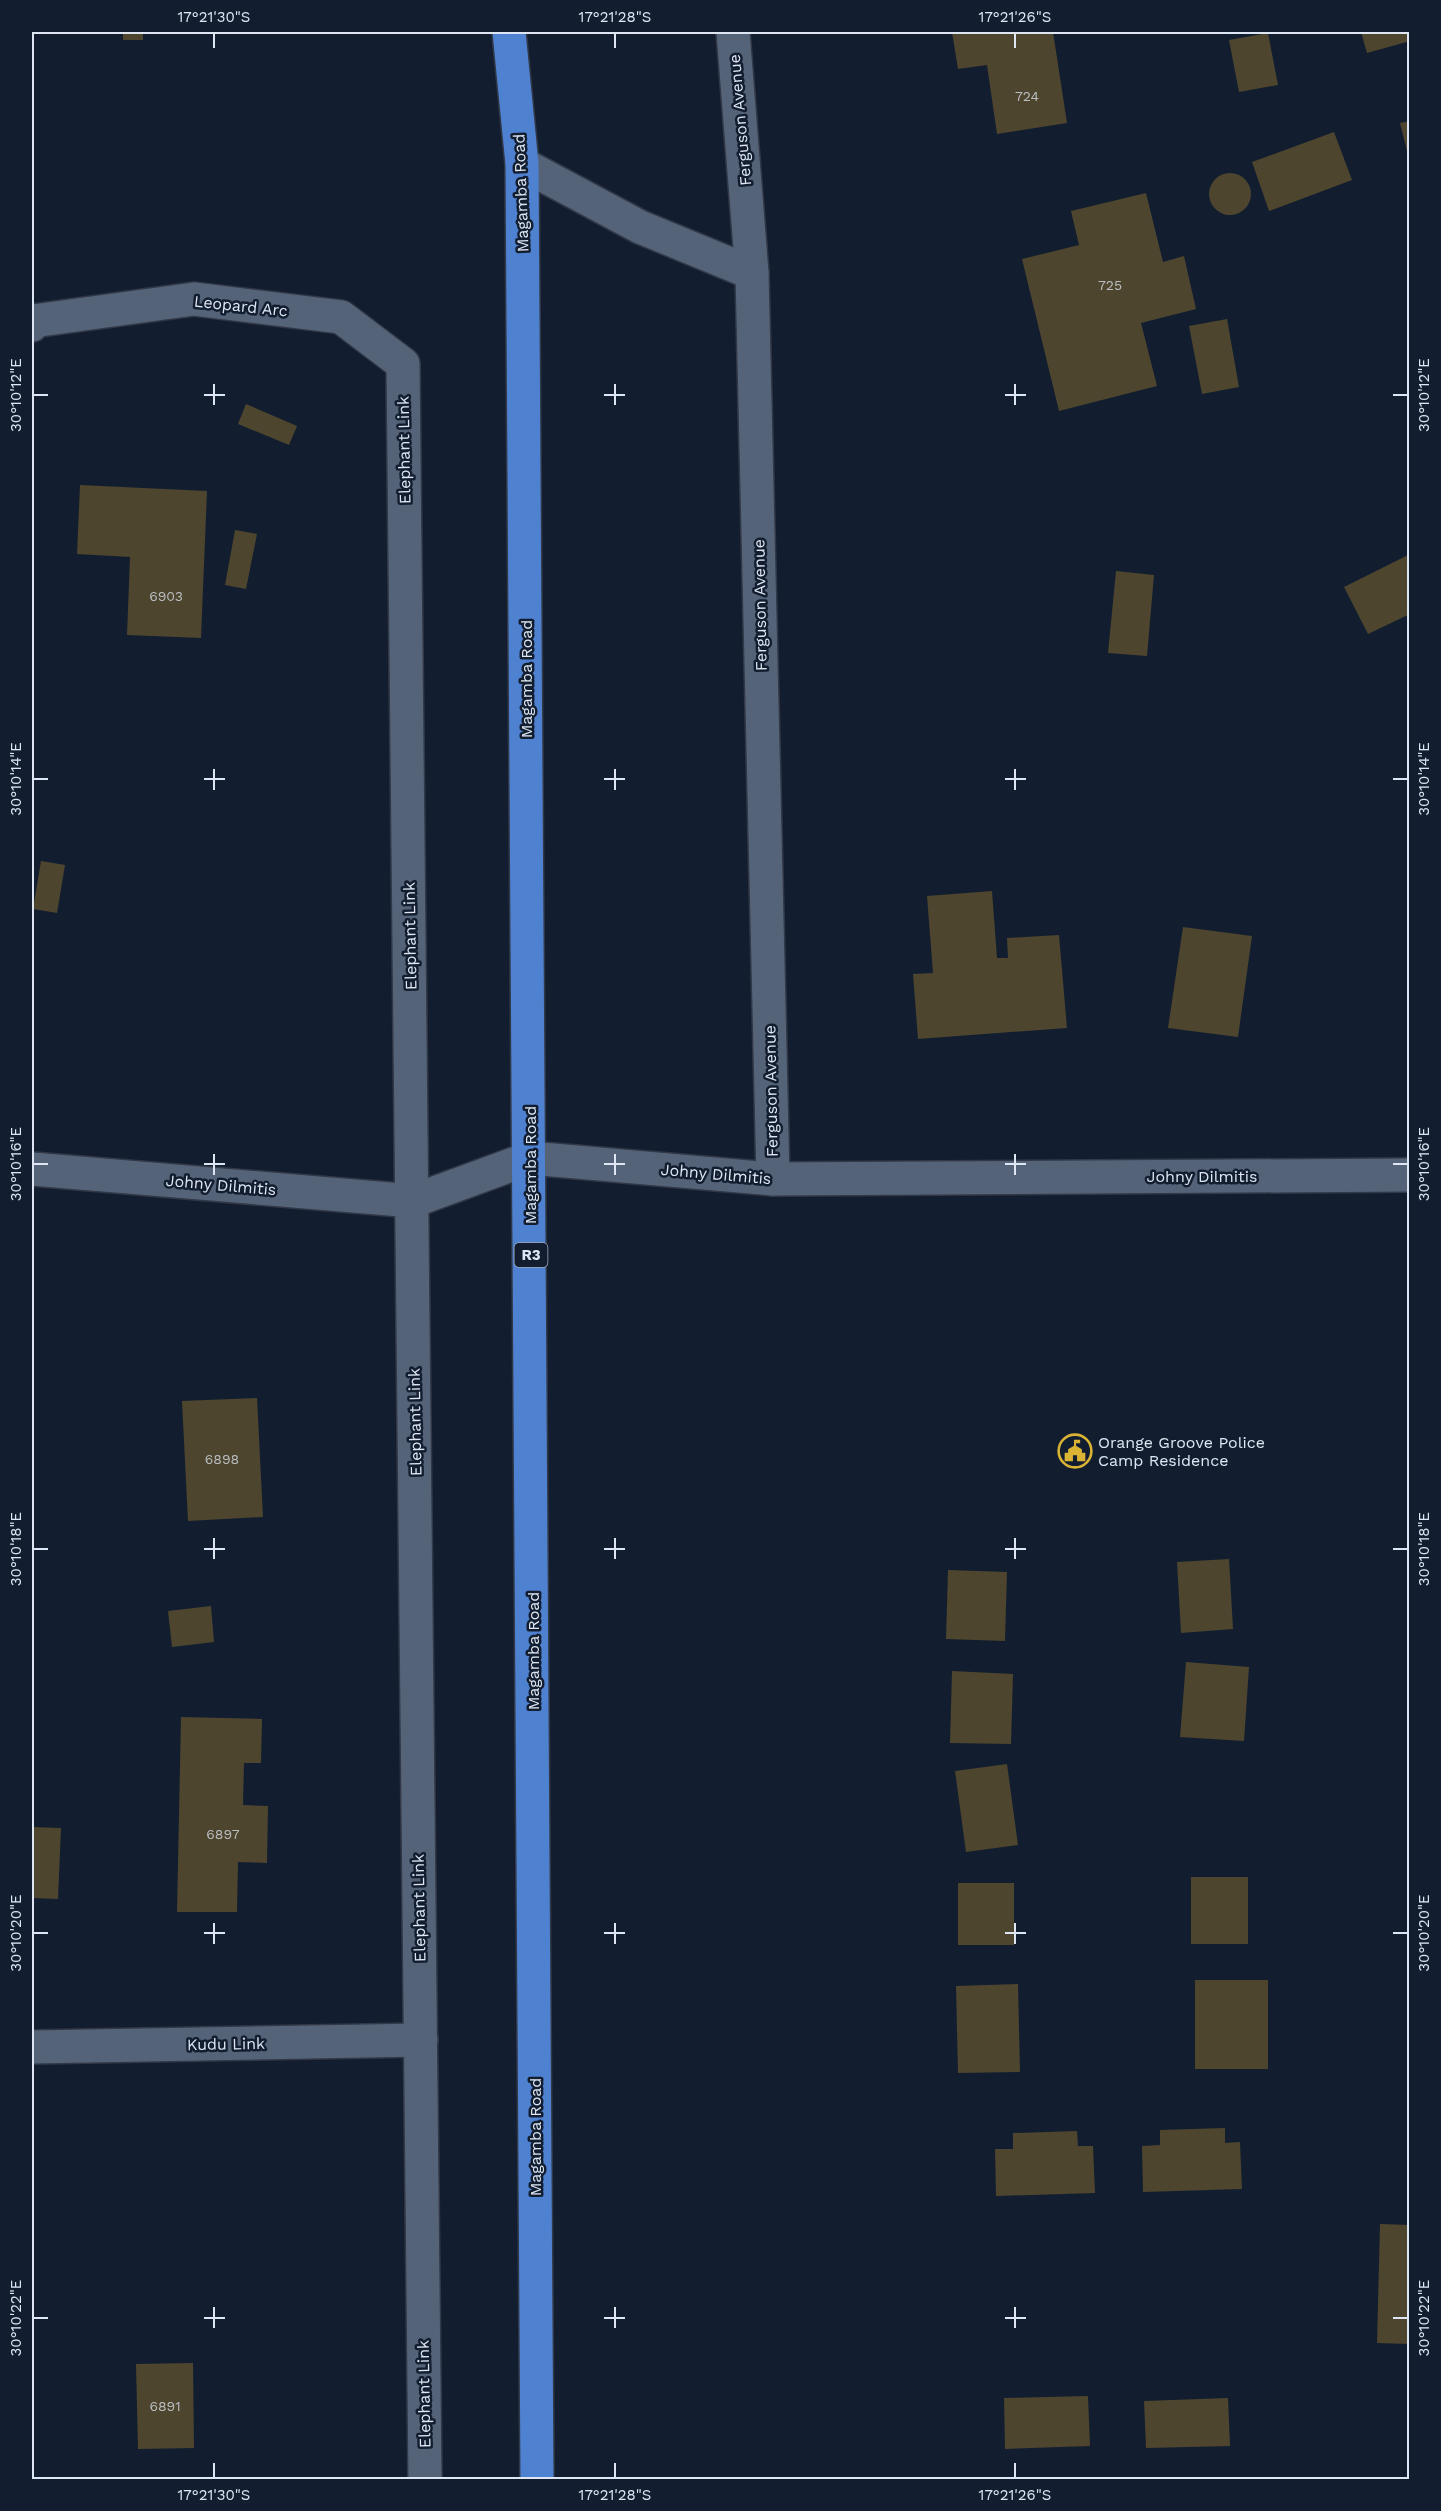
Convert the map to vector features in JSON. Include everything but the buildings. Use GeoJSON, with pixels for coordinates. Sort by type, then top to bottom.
{"type":"FeatureCollection","features":[{"type":"Feature","properties":{"kind":"highway","name":"Magamba Road"},"geometry":{"type":"LineString","coordinates":[[509,32],[522,164],[537,2480]]}},
{"type":"Feature","properties":{"kind":"street","name":"Ferguson Avenue"},"geometry":{"type":"LineString","coordinates":[[733,32],[752,273],[773,1179]]}},
{"type":"Feature","properties":{"kind":"street"},"geometry":{"type":"LineString","coordinates":[[522,164],[640,227],[752,273]]}},
{"type":"Feature","properties":{"kind":"street","name":"Leopard Arc"},"geometry":{"type":"LineString","coordinates":[[32,325],[33,321],[194,298],[341,317],[403,364]]}},
{"type":"Feature","properties":{"kind":"street","name":"Elephant Link"},"geometry":{"type":"LineString","coordinates":[[403,364],[425,2480]]}},
{"type":"Feature","properties":{"kind":"street","name":"Johny Dilmitis"},"geometry":{"type":"LineString","coordinates":[[32,1169],[413,1201],[530,1158],[773,1179],[1410,1175]]}},
{"type":"Feature","properties":{"kind":"street","name":"Kudu Link"},"geometry":{"type":"LineString","coordinates":[[32,2047],[421,2040]]}},
{"type":"Feature","properties":{"kind":"place","name":"Orange Groove Police Camp Residence"},"geometry":{"type":"Point","coordinates":[1075,1451]}}]}
